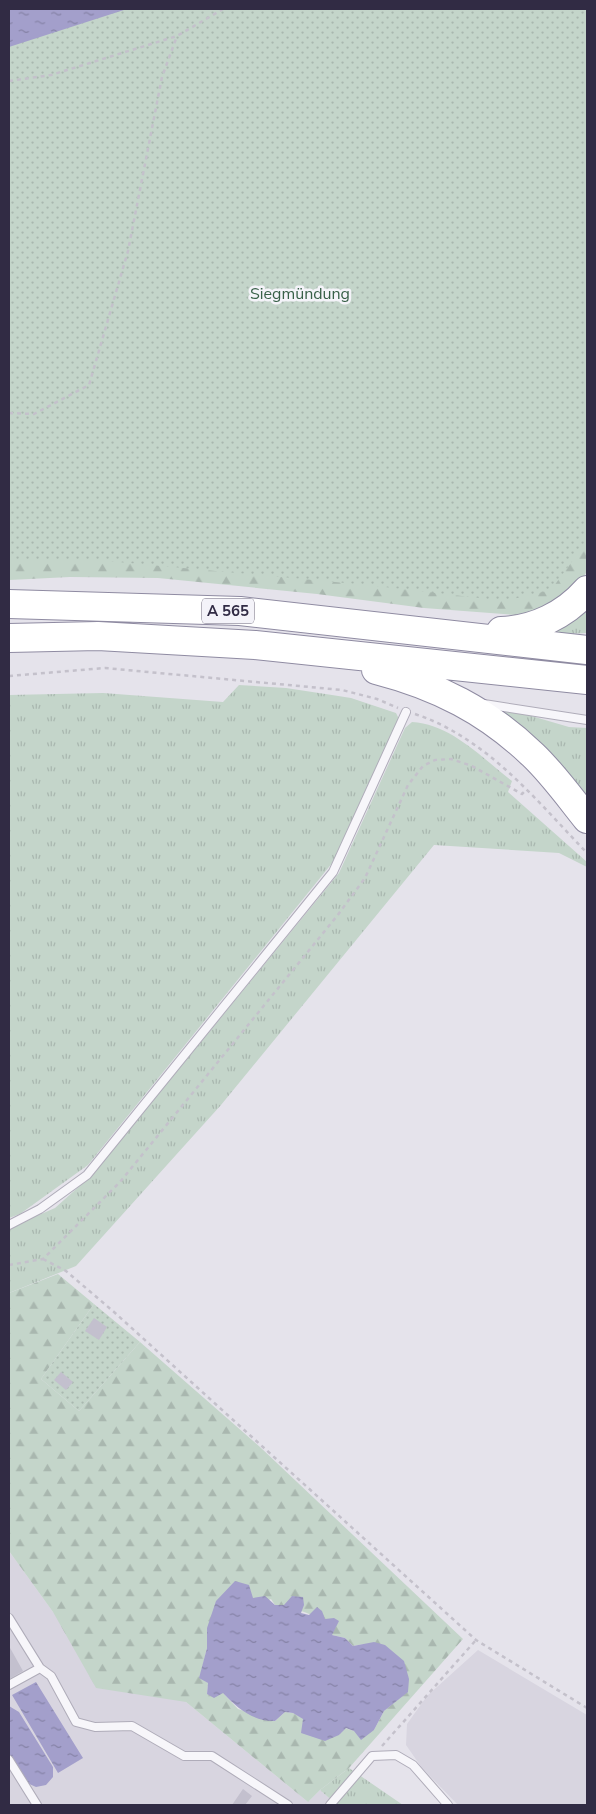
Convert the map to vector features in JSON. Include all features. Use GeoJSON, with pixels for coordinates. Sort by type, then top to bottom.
{"type":"FeatureCollection","features":[{"type":"Feature","properties":{"kind":"highway"},"geometry":{"type":"LineString","coordinates":[[427,632],[517,630],[542,623],[562,612],[587,590]]}},
{"type":"Feature","properties":{"kind":"highway","name":"A 565"},"geometry":{"type":"LineString","coordinates":[[9,604],[240,611],[587,650]]}},
{"type":"Feature","properties":{"kind":"highway","name":"A 565"},"geometry":{"type":"LineString","coordinates":[[9,638],[98,636],[255,645],[587,680]]}},
{"type":"Feature","properties":{"kind":"highway"},"geometry":{"type":"LineString","coordinates":[[255,645],[361,666],[398,676],[460,701],[498,724],[534,756],[587,819]]}},
{"type":"Feature","properties":{"kind":"lane"},"geometry":{"type":"LineString","coordinates":[[460,701],[587,720]]}},
{"type":"Feature","properties":{"kind":"lane"},"geometry":{"type":"LineString","coordinates":[[9,1225],[40,1209],[86,1175],[333,872],[406,712]]}},
{"type":"Feature","properties":{"kind":"lane"},"geometry":{"type":"LineString","coordinates":[[9,1618],[40,1668],[51,1676],[76,1722],[95,1727],[132,1726],[184,1756],[212,1756],[288,1805]]}},
{"type":"Feature","properties":{"kind":"lane"},"geometry":{"type":"LineString","coordinates":[[9,1685],[40,1668]]}},
{"type":"Feature","properties":{"kind":"lane"},"geometry":{"type":"LineString","coordinates":[[331,1804],[372,1756],[396,1755],[413,1765],[448,1805]]}},
{"type":"Feature","properties":{"kind":"lane"},"geometry":{"type":"LineString","coordinates":[[9,1760],[37,1805]]}},
{"type":"Feature","properties":{"kind":"path"},"geometry":{"type":"LineString","coordinates":[[9,82],[52,75],[177,36],[223,9]]}},
{"type":"Feature","properties":{"kind":"path"},"geometry":{"type":"LineString","coordinates":[[9,413],[34,414],[89,386],[128,251],[162,77],[177,36]]}},
{"type":"Feature","properties":{"kind":"path"},"geometry":{"type":"LineString","coordinates":[[9,676],[105,668],[342,690],[377,699],[406,712],[438,722],[462,735],[504,768],[587,853]]}},
{"type":"Feature","properties":{"kind":"path"},"geometry":{"type":"LineString","coordinates":[[9,1265],[42,1259],[120,1182],[337,916],[365,878],[408,786],[423,766],[435,760],[451,759],[472,766],[522,794],[526,790]]}},
{"type":"Feature","properties":{"kind":"path"},"geometry":{"type":"LineString","coordinates":[[42,1259],[66,1271],[114,1312],[476,1640],[587,1708]]}},
{"type":"Feature","properties":{"kind":"path"},"geometry":{"type":"LineString","coordinates":[[372,1756],[476,1640]]}},
{"type":"Feature","properties":{"kind":"shaded area"},"geometry":{"type":"Polygon","coordinates":[[[9,1551],[53,1612],[186,1702],[308,1802],[320,1790],[337,1805],[9,1805],[9,1551]]]}},
{"type":"Feature","properties":{"kind":"shaded area"},"geometry":{"type":"Polygon","coordinates":[[[478,1650],[587,1715],[587,1805],[458,1805],[422,1768],[406,1745],[407,1724],[427,1696],[478,1650]]]}},
{"type":"Feature","properties":{"kind":"green space","name":"Siegmündung"},"geometry":{"type":"Polygon","coordinates":[[[9,9],[587,9],[587,541],[551,590],[505,601],[367,585],[107,561],[9,560],[9,9]]]}},
{"type":"Feature","properties":{"kind":"green space"},"geometry":{"type":"Polygon","coordinates":[[[587,486],[587,571],[582,580],[557,605],[528,616],[424,608],[317,594],[158,578],[70,577],[9,580],[9,543],[587,486]]]}},
{"type":"Feature","properties":{"kind":"green space"},"geometry":{"type":"Polygon","coordinates":[[[587,602],[587,633],[538,632],[587,602]]]}},
{"type":"Feature","properties":{"kind":"green space"},"geometry":{"type":"Polygon","coordinates":[[[239,685],[286,688],[351,698],[396,713],[399,719],[337,857],[88,1165],[20,1214],[9,1218],[9,695],[103,693],[223,702],[239,685]]]}},
{"type":"Feature","properties":{"kind":"green space"},"geometry":{"type":"Polygon","coordinates":[[[495,710],[528,715],[569,727],[587,728],[587,801],[495,710]]]}},
{"type":"Feature","properties":{"kind":"green space"},"geometry":{"type":"Polygon","coordinates":[[[412,722],[426,724],[453,735],[512,781],[508,792],[587,862],[587,867],[559,853],[434,845],[221,1105],[76,1266],[9,1293],[9,1228],[55,1208],[93,1174],[339,873],[405,728],[412,722]]]}},
{"type":"Feature","properties":{"kind":"green space"},"geometry":{"type":"Polygon","coordinates":[[[58,1274],[94,1304],[41,1379],[79,1411],[140,1342],[260,1447],[463,1639],[349,1768],[320,1790],[308,1802],[186,1702],[96,1688],[53,1612],[9,1551],[9,1293],[58,1274]],[[271,1599],[207,1628],[207,1648],[200,1677],[208,1683],[207,1694],[223,1693],[238,1709],[275,1721],[285,1712],[293,1713],[339,1735],[345,1728],[354,1731],[374,1730],[384,1711],[407,1692],[392,1652],[379,1645],[353,1646],[345,1638],[332,1635],[325,1619],[281,1605],[275,1605],[271,1599]]]}},
{"type":"Feature","properties":{"kind":"green space"},"geometry":{"type":"Polygon","coordinates":[[[94,1304],[140,1342],[79,1411],[41,1379],[94,1304]]]}},
{"type":"Feature","properties":{"kind":"green space"},"geometry":{"type":"Polygon","coordinates":[[[349,1768],[403,1805],[337,1805],[320,1790],[349,1768]]]}},
{"type":"Feature","properties":{"kind":"water"},"geometry":{"type":"Polygon","coordinates":[[[9,9],[127,9],[9,47],[9,9]]]}},
{"type":"Feature","properties":{"kind":"water"},"geometry":{"type":"Polygon","coordinates":[[[235,1581],[249,1585],[253,1598],[265,1596],[275,1605],[284,1605],[292,1596],[303,1597],[304,1605],[301,1613],[309,1615],[317,1607],[322,1611],[325,1619],[334,1618],[339,1621],[332,1635],[345,1638],[353,1646],[374,1642],[385,1645],[404,1661],[409,1679],[408,1692],[384,1711],[374,1730],[361,1740],[354,1731],[346,1728],[339,1735],[325,1741],[301,1733],[303,1719],[293,1713],[285,1712],[275,1721],[267,1721],[246,1713],[223,1693],[214,1698],[207,1694],[208,1683],[199,1678],[207,1648],[207,1628],[216,1601],[235,1581]]]}},
{"type":"Feature","properties":{"kind":"water"},"geometry":{"type":"Polygon","coordinates":[[[36,1682],[83,1758],[58,1773],[12,1695],[36,1682]]]}},
{"type":"Feature","properties":{"kind":"water"},"geometry":{"type":"Polygon","coordinates":[[[9,1706],[19,1712],[53,1767],[53,1777],[46,1785],[36,1787],[27,1783],[9,1753],[9,1706]]]}},
{"type":"Feature","properties":{"kind":"building"},"geometry":{"type":"Polygon","coordinates":[[[94,1318],[107,1327],[99,1340],[85,1331],[94,1318]]]}},
{"type":"Feature","properties":{"kind":"building"},"geometry":{"type":"Polygon","coordinates":[[[61,1372],[73,1382],[66,1390],[54,1380],[61,1372]]]}},
{"type":"Feature","properties":{"kind":"building"},"geometry":{"type":"Polygon","coordinates":[[[9,1646],[23,1671],[9,1679],[9,1646]]]}},
{"type":"Feature","properties":{"kind":"building"},"geometry":{"type":"Polygon","coordinates":[[[243,1789],[252,1796],[245,1805],[232,1805],[243,1789]]]}}]}
